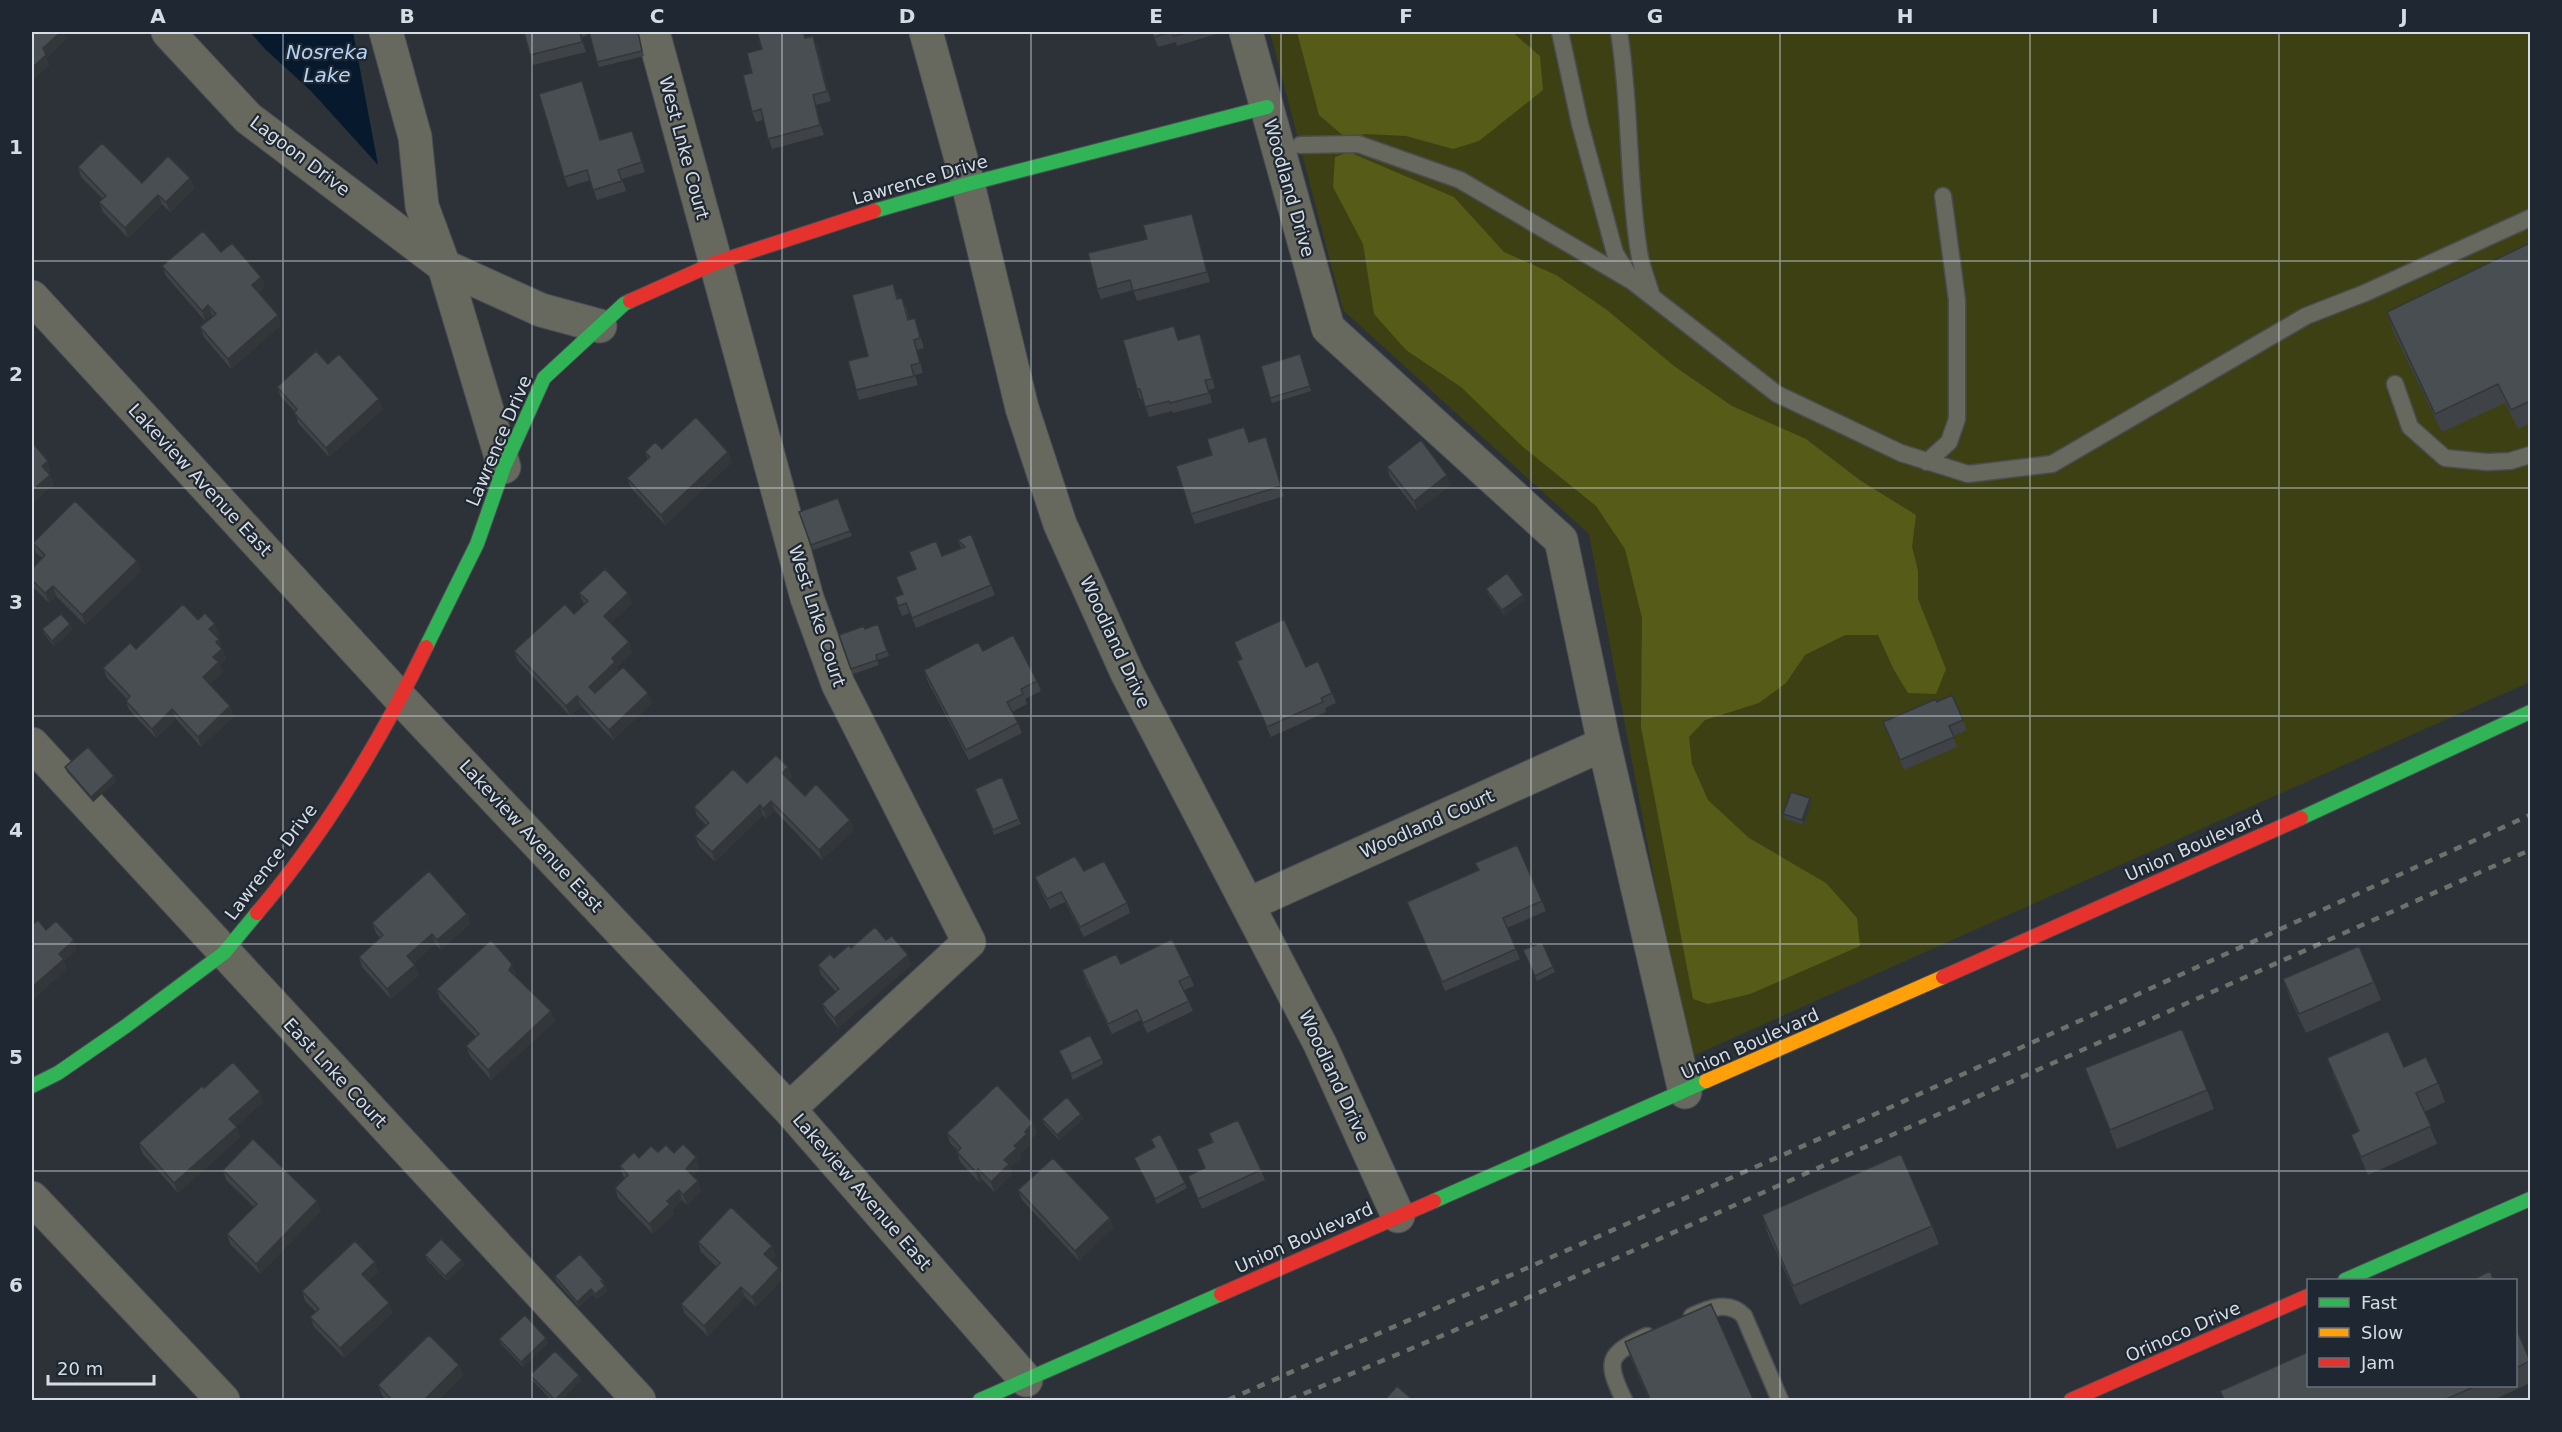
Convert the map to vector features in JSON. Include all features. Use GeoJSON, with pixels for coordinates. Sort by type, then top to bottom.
{"type":"FeatureCollection","features":[{"type":"Feature","properties":{"kind":"street","name":"Lagoon Drive"},"geometry":{"type":"LineString","coordinates":[[168,32],[248,118],[444,266],[541,310],[600,326]]}},
{"type":"Feature","properties":{"kind":"street"},"geometry":{"type":"LineString","coordinates":[[386,32],[415,137],[422,206],[444,266],[504,467]]}},
{"type":"Feature","properties":{"kind":"street","name":"West Lnke Court"},"geometry":{"type":"LineString","coordinates":[[653,32],[807,598],[838,684],[969,942],[789,1109]]}},
{"type":"Feature","properties":{"kind":"street","name":"Woodland Drive"},"geometry":{"type":"LineString","coordinates":[[926,32],[968,184],[1022,408],[1060,524],[1127,673],[1320,1044],[1398,1216]]}},
{"type":"Feature","properties":{"kind":"street","name":"Woodland Drive"},"geometry":{"type":"LineString","coordinates":[[1246,32],[1328,328],[1561,540],[1604,744],[1685,1092]]}},
{"type":"Feature","properties":{"kind":"street","name":"Lawrence Drive"},"geometry":{"type":"LineString","coordinates":[[32,1086],[58,1073],[116,1033],[224,953],[280,885],[351,787],[401,699],[477,544],[504,467],[544,378],[624,304],[715,263],[854,217],[968,184],[1267,107]]}},
{"type":"Feature","properties":{"kind":"street","name":"Lakeview Avenue East"},"geometry":{"type":"LineString","coordinates":[[32,297],[401,699],[789,1109],[1026,1380]]}},
{"type":"Feature","properties":{"kind":"street","name":"Union Boulevard"},"geometry":{"type":"LineString","coordinates":[[980,1401],[2226,853],[2530,712]]}},
{"type":"Feature","properties":{"kind":"street","name":"East Lnke Court"},"geometry":{"type":"LineString","coordinates":[[32,744],[639,1401]]}},
{"type":"Feature","properties":{"kind":"street","name":"Woodland Court"},"geometry":{"type":"LineString","coordinates":[[1249,904],[1604,744]]}},
{"type":"Feature","properties":{"kind":"street"},"geometry":{"type":"LineString","coordinates":[[32,1198],[223,1401]]}},
{"type":"Feature","properties":{"kind":"street"},"geometry":{"type":"LineString","coordinates":[[2350,1279],[2530,1199]]}},
{"type":"Feature","properties":{"kind":"street","name":"Orinoco Drive"},"geometry":{"type":"LineString","coordinates":[[2071,1401],[2307,1296]]}},
{"type":"Feature","properties":{"kind":"lane"},"geometry":{"type":"LineString","coordinates":[[1560,32],[1580,124],[1615,253],[1633,282]]}},
{"type":"Feature","properties":{"kind":"lane"},"geometry":{"type":"LineString","coordinates":[[1619,32],[1626,75],[1629,177],[1638,244],[1652,297]]}},
{"type":"Feature","properties":{"kind":"lane"},"geometry":{"type":"LineString","coordinates":[[1300,145],[1359,144],[1460,180],[1633,282],[1778,394],[1901,453],[1968,474],[2052,464],[2306,316],[2365,293],[2530,218]]}},
{"type":"Feature","properties":{"kind":"lane"},"geometry":{"type":"LineString","coordinates":[[1927,462],[1949,442],[1957,419],[1957,300],[1943,196]]}},
{"type":"Feature","properties":{"kind":"lane"},"geometry":{"type":"LineString","coordinates":[[2395,384],[2410,426],[2445,458],[2487,462],[2510,461],[2530,455]]}},
{"type":"Feature","properties":{"kind":"lane"},"geometry":{"type":"LineString","coordinates":[[1624,1401],[1612,1375],[1612,1364],[1616,1354],[1623,1347],[1710,1308],[1725,1306],[1738,1309],[1744,1316],[1780,1401]]}},
{"type":"Feature","properties":{"kind":"green space"},"geometry":{"type":"Polygon","coordinates":[[[1270,32],[2530,32],[2530,682],[1688,1058],[1589,534],[1343,310],[1270,32]]]}},
{"type":"Feature","properties":{"kind":"green space"},"geometry":{"type":"Polygon","coordinates":[[[1297,32],[1512,32],[1540,56],[1543,90],[1479,141],[1453,149],[1406,136],[1365,134],[1346,138],[1319,115],[1297,32]]]}},
{"type":"Feature","properties":{"kind":"green space"},"geometry":{"type":"Polygon","coordinates":[[[1349,152],[1454,197],[1504,252],[1556,275],[1607,310],[1674,366],[1732,406],[1806,439],[1861,481],[1916,515],[1912,547],[1918,571],[1918,599],[1946,669],[1936,694],[1908,693],[1894,670],[1878,635],[1845,635],[1805,655],[1786,683],[1759,703],[1705,720],[1689,737],[1692,764],[1708,800],[1749,838],[1826,883],[1857,918],[1860,946],[1750,994],[1708,1004],[1693,999],[1641,727],[1642,618],[1625,549],[1596,506],[1523,447],[1461,387],[1406,350],[1374,314],[1363,244],[1333,187],[1335,157],[1349,152]]]}},
{"type":"Feature","properties":{"kind":"water","name":"Nosreka Lake"},"geometry":{"type":"Polygon","coordinates":[[[250,32],[353,32],[378,165],[311,91],[250,32]]]}},
{"type":"Feature","properties":{"kind":"building"},"geometry":{"type":"Polygon","coordinates":[[[32,32],[61,32],[43,48],[46,55],[32,68],[32,32]]]}},
{"type":"Feature","properties":{"kind":"building"},"geometry":{"type":"Polygon","coordinates":[[[524,32],[580,32],[582,42],[530,55],[524,32]]]}},
{"type":"Feature","properties":{"kind":"building"},"geometry":{"type":"Polygon","coordinates":[[[589,32],[638,32],[642,51],[597,62],[589,32]]]}},
{"type":"Feature","properties":{"kind":"building"},"geometry":{"type":"Polygon","coordinates":[[[757,32],[803,32],[805,38],[813,36],[827,91],[813,95],[820,125],[768,139],[761,109],[752,112],[743,75],[752,73],[747,53],[762,49],[757,32]]]}},
{"type":"Feature","properties":{"kind":"building"},"geometry":{"type":"Polygon","coordinates":[[[1152,32],[1172,32],[1154,37],[1152,32]]]}},
{"type":"Feature","properties":{"kind":"building"},"geometry":{"type":"Polygon","coordinates":[[[1172,32],[1189,32],[1174,36],[1172,32]]]}},
{"type":"Feature","properties":{"kind":"building"},"geometry":{"type":"Polygon","coordinates":[[[582,81],[600,140],[632,131],[642,162],[618,170],[622,181],[593,190],[587,170],[564,177],[539,94],[582,81]]]}},
{"type":"Feature","properties":{"kind":"building"},"geometry":{"type":"Polygon","coordinates":[[[102,143],[142,183],[168,156],[190,178],[166,202],[158,195],[125,228],[99,202],[106,196],[78,167],[102,143]]]}},
{"type":"Feature","properties":{"kind":"building"},"geometry":{"type":"Polygon","coordinates":[[[1192,214],[1207,272],[1133,291],[1130,280],[1097,289],[1088,253],[1147,239],[1143,225],[1192,214]]]}},
{"type":"Feature","properties":{"kind":"building"},"geometry":{"type":"Polygon","coordinates":[[[203,231],[221,252],[232,243],[261,277],[252,285],[278,315],[228,359],[200,327],[216,314],[208,305],[202,311],[162,266],[203,231]]]}},
{"type":"Feature","properties":{"kind":"building"},"geometry":{"type":"Polygon","coordinates":[[[2530,243],[2530,401],[2511,410],[2498,384],[2435,414],[2387,312],[2530,243]]]}},
{"type":"Feature","properties":{"kind":"building"},"geometry":{"type":"Polygon","coordinates":[[[893,284],[897,299],[902,298],[908,320],[915,318],[920,338],[914,340],[920,363],[911,365],[914,376],[856,390],[848,361],[868,356],[852,295],[893,284]]]}},
{"type":"Feature","properties":{"kind":"building"},"geometry":{"type":"Polygon","coordinates":[[[1174,326],[1178,340],[1200,334],[1212,379],[1205,380],[1209,393],[1145,407],[1140,389],[1137,389],[1123,340],[1174,326]]]}},
{"type":"Feature","properties":{"kind":"building"},"geometry":{"type":"Polygon","coordinates":[[[316,351],[328,364],[339,354],[379,399],[326,448],[294,413],[297,409],[277,387],[316,351]]]}},
{"type":"Feature","properties":{"kind":"building"},"geometry":{"type":"Polygon","coordinates":[[[1300,354],[1310,386],[1270,398],[1261,366],[1300,354]]]}},
{"type":"Feature","properties":{"kind":"building"},"geometry":{"type":"Polygon","coordinates":[[[696,417],[728,452],[661,515],[627,478],[650,457],[645,452],[655,442],[662,449],[696,417]]]}},
{"type":"Feature","properties":{"kind":"building"},"geometry":{"type":"Polygon","coordinates":[[[1244,427],[1249,442],[1266,437],[1281,486],[1191,514],[1176,466],[1212,455],[1207,439],[1244,427]]]}},
{"type":"Feature","properties":{"kind":"building"},"geometry":{"type":"Polygon","coordinates":[[[1421,440],[1447,475],[1414,501],[1387,467],[1421,440]]]}},
{"type":"Feature","properties":{"kind":"building"},"geometry":{"type":"Polygon","coordinates":[[[32,442],[48,461],[42,466],[50,475],[32,491],[32,442]]]}},
{"type":"Feature","properties":{"kind":"building"},"geometry":{"type":"Polygon","coordinates":[[[838,498],[850,531],[811,545],[799,512],[838,498]]]}},
{"type":"Feature","properties":{"kind":"building"},"geometry":{"type":"Polygon","coordinates":[[[75,501],[137,561],[82,615],[53,586],[45,593],[32,580],[32,569],[45,555],[33,543],[75,501]]]}},
{"type":"Feature","properties":{"kind":"building"},"geometry":{"type":"Polygon","coordinates":[[[971,534],[991,585],[912,618],[906,603],[898,606],[895,597],[903,594],[896,577],[916,569],[909,552],[936,541],[942,556],[965,547],[958,540],[971,534]]]}},
{"type":"Feature","properties":{"kind":"building"},"geometry":{"type":"Polygon","coordinates":[[[605,569],[628,593],[604,616],[629,642],[612,658],[615,662],[589,687],[595,693],[623,667],[648,693],[609,730],[577,696],[566,706],[514,651],[565,604],[574,614],[588,601],[579,593],[605,569]]]}},
{"type":"Feature","properties":{"kind":"building"},"geometry":{"type":"Polygon","coordinates":[[[1507,573],[1523,595],[1502,610],[1486,589],[1507,573]]]}},
{"type":"Feature","properties":{"kind":"building"},"geometry":{"type":"Polygon","coordinates":[[[183,604],[198,620],[205,613],[215,624],[209,629],[219,639],[216,642],[222,649],[213,657],[219,662],[203,677],[230,706],[198,737],[172,709],[152,729],[126,701],[130,696],[103,668],[130,643],[136,649],[183,604]]]}},
{"type":"Feature","properties":{"kind":"building"},"geometry":{"type":"Polygon","coordinates":[[[61,614],[70,624],[52,641],[42,629],[61,614]]]}},
{"type":"Feature","properties":{"kind":"building"},"geometry":{"type":"Polygon","coordinates":[[[1284,619],[1306,667],[1318,661],[1332,693],[1321,698],[1323,702],[1267,727],[1237,661],[1242,659],[1234,642],[1284,619]]]}},
{"type":"Feature","properties":{"kind":"building"},"geometry":{"type":"Polygon","coordinates":[[[878,624],[887,651],[876,655],[877,660],[851,669],[839,635],[864,626],[865,629],[878,624]]]}},
{"type":"Feature","properties":{"kind":"building"},"geometry":{"type":"Polygon","coordinates":[[[1013,635],[1037,681],[1021,689],[1023,694],[1007,702],[1018,723],[966,750],[924,670],[978,642],[983,651],[1013,635]]]}},
{"type":"Feature","properties":{"kind":"building"},"geometry":{"type":"Polygon","coordinates":[[[1952,695],[1963,720],[1949,726],[1954,737],[1900,760],[1883,722],[1936,699],[1937,702],[1952,695]]]}},
{"type":"Feature","properties":{"kind":"building"},"geometry":{"type":"Polygon","coordinates":[[[88,747],[114,776],[91,797],[65,767],[88,747]]]}},
{"type":"Feature","properties":{"kind":"building"},"geometry":{"type":"Polygon","coordinates":[[[776,755],[788,767],[782,773],[805,796],[816,784],[850,820],[819,850],[771,801],[763,809],[760,805],[712,852],[695,836],[709,823],[694,807],[733,769],[747,783],[776,755]]]}},
{"type":"Feature","properties":{"kind":"building"},"geometry":{"type":"Polygon","coordinates":[[[1002,777],[1019,819],[993,830],[975,789],[1002,777]]]}},
{"type":"Feature","properties":{"kind":"building"},"geometry":{"type":"Polygon","coordinates":[[[1791,792],[1810,798],[1802,820],[1783,814],[1791,792]]]}},
{"type":"Feature","properties":{"kind":"building"},"geometry":{"type":"Polygon","coordinates":[[[1517,845],[1542,901],[1503,918],[1516,949],[1442,982],[1407,902],[1479,870],[1475,863],[1517,845]]]}},
{"type":"Feature","properties":{"kind":"building"},"geometry":{"type":"Polygon","coordinates":[[[1075,856],[1084,871],[1104,861],[1127,903],[1080,927],[1061,892],[1047,899],[1035,877],[1075,856]]]}},
{"type":"Feature","properties":{"kind":"building"},"geometry":{"type":"Polygon","coordinates":[[[429,871],[467,914],[437,940],[432,934],[407,956],[415,965],[387,989],[359,957],[383,935],[372,923],[429,871]]]}},
{"type":"Feature","properties":{"kind":"building"},"geometry":{"type":"Polygon","coordinates":[[[38,920],[46,930],[56,921],[74,940],[59,954],[64,959],[32,987],[32,925],[38,920]]]}},
{"type":"Feature","properties":{"kind":"building"},"geometry":{"type":"Polygon","coordinates":[[[875,927],[886,940],[892,936],[908,955],[834,1018],[822,1004],[839,989],[818,965],[830,954],[834,958],[849,945],[851,948],[875,927]]]}},
{"type":"Feature","properties":{"kind":"building"},"geometry":{"type":"Polygon","coordinates":[[[1172,939],[1190,976],[1179,981],[1189,1001],[1143,1023],[1137,1010],[1108,1024],[1082,970],[1116,954],[1121,964],[1172,939]]]}},
{"type":"Feature","properties":{"kind":"building"},"geometry":{"type":"Polygon","coordinates":[[[491,940],[512,964],[509,970],[551,1011],[488,1070],[466,1046],[479,1034],[437,989],[491,940]]]}},
{"type":"Feature","properties":{"kind":"building"},"geometry":{"type":"Polygon","coordinates":[[[1542,942],[1553,967],[1535,976],[1523,950],[1542,942]]]}},
{"type":"Feature","properties":{"kind":"building"},"geometry":{"type":"Polygon","coordinates":[[[2359,946],[2374,982],[2299,1014],[2283,979],[2359,946]]]}},
{"type":"Feature","properties":{"kind":"building"},"geometry":{"type":"Polygon","coordinates":[[[2182,1029],[2207,1090],[2110,1130],[2085,1068],[2182,1029]]]}},
{"type":"Feature","properties":{"kind":"building"},"geometry":{"type":"Polygon","coordinates":[[[2388,1031],[2404,1067],[2426,1057],[2438,1083],[2416,1093],[2431,1126],[2361,1157],[2351,1135],[2359,1131],[2327,1058],[2388,1031]]]}},
{"type":"Feature","properties":{"kind":"building"},"geometry":{"type":"Polygon","coordinates":[[[1090,1035],[1102,1059],[1071,1074],[1059,1051],[1090,1035]]]}},
{"type":"Feature","properties":{"kind":"building"},"geometry":{"type":"Polygon","coordinates":[[[233,1062],[260,1092],[229,1119],[237,1127],[174,1183],[139,1143],[202,1086],[204,1088],[233,1062]]]}},
{"type":"Feature","properties":{"kind":"building"},"geometry":{"type":"Polygon","coordinates":[[[997,1085],[1033,1123],[1025,1132],[1027,1134],[1014,1146],[1017,1148],[1004,1160],[1009,1164],[991,1182],[978,1169],[976,1172],[957,1152],[961,1148],[947,1133],[997,1085]]]}},
{"type":"Feature","properties":{"kind":"building"},"geometry":{"type":"Polygon","coordinates":[[[1067,1097],[1081,1114],[1057,1135],[1042,1119],[1067,1097]]]}},
{"type":"Feature","properties":{"kind":"building"},"geometry":{"type":"Polygon","coordinates":[[[1238,1120],[1261,1170],[1198,1199],[1188,1176],[1205,1168],[1197,1149],[1213,1142],[1209,1133],[1238,1120]]]}},
{"type":"Feature","properties":{"kind":"building"},"geometry":{"type":"Polygon","coordinates":[[[1160,1134],[1185,1183],[1155,1199],[1134,1158],[1155,1147],[1151,1139],[1160,1134]]]}},
{"type":"Feature","properties":{"kind":"building"},"geometry":{"type":"Polygon","coordinates":[[[253,1139],[317,1201],[256,1264],[227,1234],[257,1204],[223,1170],[253,1139]]]}},
{"type":"Feature","properties":{"kind":"building"},"geometry":{"type":"Polygon","coordinates":[[[683,1144],[696,1157],[686,1169],[698,1181],[683,1195],[679,1190],[667,1201],[670,1204],[649,1224],[615,1188],[628,1175],[620,1166],[634,1152],[639,1158],[651,1146],[658,1152],[666,1145],[674,1153],[683,1144]]]}},
{"type":"Feature","properties":{"kind":"building"},"geometry":{"type":"Polygon","coordinates":[[[1901,1154],[1932,1226],[1793,1286],[1762,1215],[1901,1154]]]}},
{"type":"Feature","properties":{"kind":"building"},"geometry":{"type":"Polygon","coordinates":[[[1053,1158],[1110,1218],[1075,1251],[1018,1190],[1053,1158]]]}},
{"type":"Feature","properties":{"kind":"building"},"geometry":{"type":"Polygon","coordinates":[[[731,1207],[772,1246],[764,1254],[779,1268],[752,1297],[741,1287],[704,1326],[681,1304],[720,1263],[698,1242],[731,1207]]]}},
{"type":"Feature","properties":{"kind":"building"},"geometry":{"type":"Polygon","coordinates":[[[441,1239],[462,1260],[445,1276],[425,1255],[441,1239]]]}},
{"type":"Feature","properties":{"kind":"building"},"geometry":{"type":"Polygon","coordinates":[[[355,1241],[375,1262],[362,1274],[389,1303],[340,1348],[310,1317],[319,1309],[302,1291],[355,1241]]]}},
{"type":"Feature","properties":{"kind":"building"},"geometry":{"type":"Polygon","coordinates":[[[580,1254],[603,1280],[601,1281],[605,1286],[595,1294],[591,1289],[577,1302],[555,1276],[580,1254]]]}},
{"type":"Feature","properties":{"kind":"building"},"geometry":{"type":"Polygon","coordinates":[[[2490,1271],[2493,1279],[2474,1279],[2490,1271]]]}},
{"type":"Feature","properties":{"kind":"building"},"geometry":{"type":"Polygon","coordinates":[[[1711,1304],[1754,1401],[1651,1401],[1625,1342],[1711,1304]]]}},
{"type":"Feature","properties":{"kind":"building"},"geometry":{"type":"Polygon","coordinates":[[[525,1315],[546,1338],[521,1362],[499,1339],[525,1315]]]}},
{"type":"Feature","properties":{"kind":"building"},"geometry":{"type":"Polygon","coordinates":[[[2517,1330],[2530,1361],[2517,1368],[2517,1330]]]}},
{"type":"Feature","properties":{"kind":"building"},"geometry":{"type":"Polygon","coordinates":[[[429,1335],[459,1365],[423,1401],[393,1401],[378,1385],[429,1335]]]}},
{"type":"Feature","properties":{"kind":"building"},"geometry":{"type":"Polygon","coordinates":[[[555,1351],[579,1375],[555,1400],[530,1375],[555,1351]]]}},
{"type":"Feature","properties":{"kind":"building"},"geometry":{"type":"Polygon","coordinates":[[[2307,1352],[2307,1387],[2474,1387],[2442,1401],[2225,1401],[2220,1391],[2307,1352]]]}},
{"type":"Feature","properties":{"kind":"building"},"geometry":{"type":"Polygon","coordinates":[[[1397,1386],[1414,1401],[1384,1401],[1397,1386]]]}},
{"type":"Feature","properties":{"kind":"railway"},"geometry":{"type":"LineString","coordinates":[[1228,1400],[1880,1112],[2530,815]]}},
{"type":"Feature","properties":{"kind":"railway"},"geometry":{"type":"LineString","coordinates":[[1289,1400],[1453,1331],[2530,850]]}},
{"type":"Feature","properties":{"kind":"traffic: fast"},"geometry":{"type":"LineString","coordinates":[[874,211],[968,184],[1267,107]]}},
{"type":"Feature","properties":{"kind":"traffic: fast"},"geometry":{"type":"LineString","coordinates":[[426,647],[477,544],[504,467],[544,378],[630,301]]}},
{"type":"Feature","properties":{"kind":"traffic: fast"},"geometry":{"type":"LineString","coordinates":[[2301,818],[2530,712]]}},
{"type":"Feature","properties":{"kind":"traffic: fast"},"geometry":{"type":"LineString","coordinates":[[32,1086],[58,1073],[126,1026],[224,953],[257,913]]}},
{"type":"Feature","properties":{"kind":"traffic: fast"},"geometry":{"type":"LineString","coordinates":[[1434,1201],[1706,1081]]}},
{"type":"Feature","properties":{"kind":"traffic: fast"},"geometry":{"type":"LineString","coordinates":[[2347,1279],[2530,1199]]}},
{"type":"Feature","properties":{"kind":"traffic: fast"},"geometry":{"type":"LineString","coordinates":[[980,1400],[1221,1294]]}},
{"type":"Feature","properties":{"kind":"traffic: slow"},"geometry":{"type":"LineString","coordinates":[[1706,1081],[1943,977]]}},
{"type":"Feature","properties":{"kind":"traffic: jam"},"geometry":{"type":"LineString","coordinates":[[630,301],[715,263],[874,211]]}},
{"type":"Feature","properties":{"kind":"traffic: jam"},"geometry":{"type":"LineString","coordinates":[[257,913],[306,851],[371,752],[426,647]]}},
{"type":"Feature","properties":{"kind":"traffic: jam"},"geometry":{"type":"LineString","coordinates":[[1943,977],[2301,818]]}},
{"type":"Feature","properties":{"kind":"traffic: jam"},"geometry":{"type":"LineString","coordinates":[[1221,1294],[1434,1201]]}},
{"type":"Feature","properties":{"kind":"traffic: jam"},"geometry":{"type":"LineString","coordinates":[[2071,1400],[2307,1296]]}}]}
